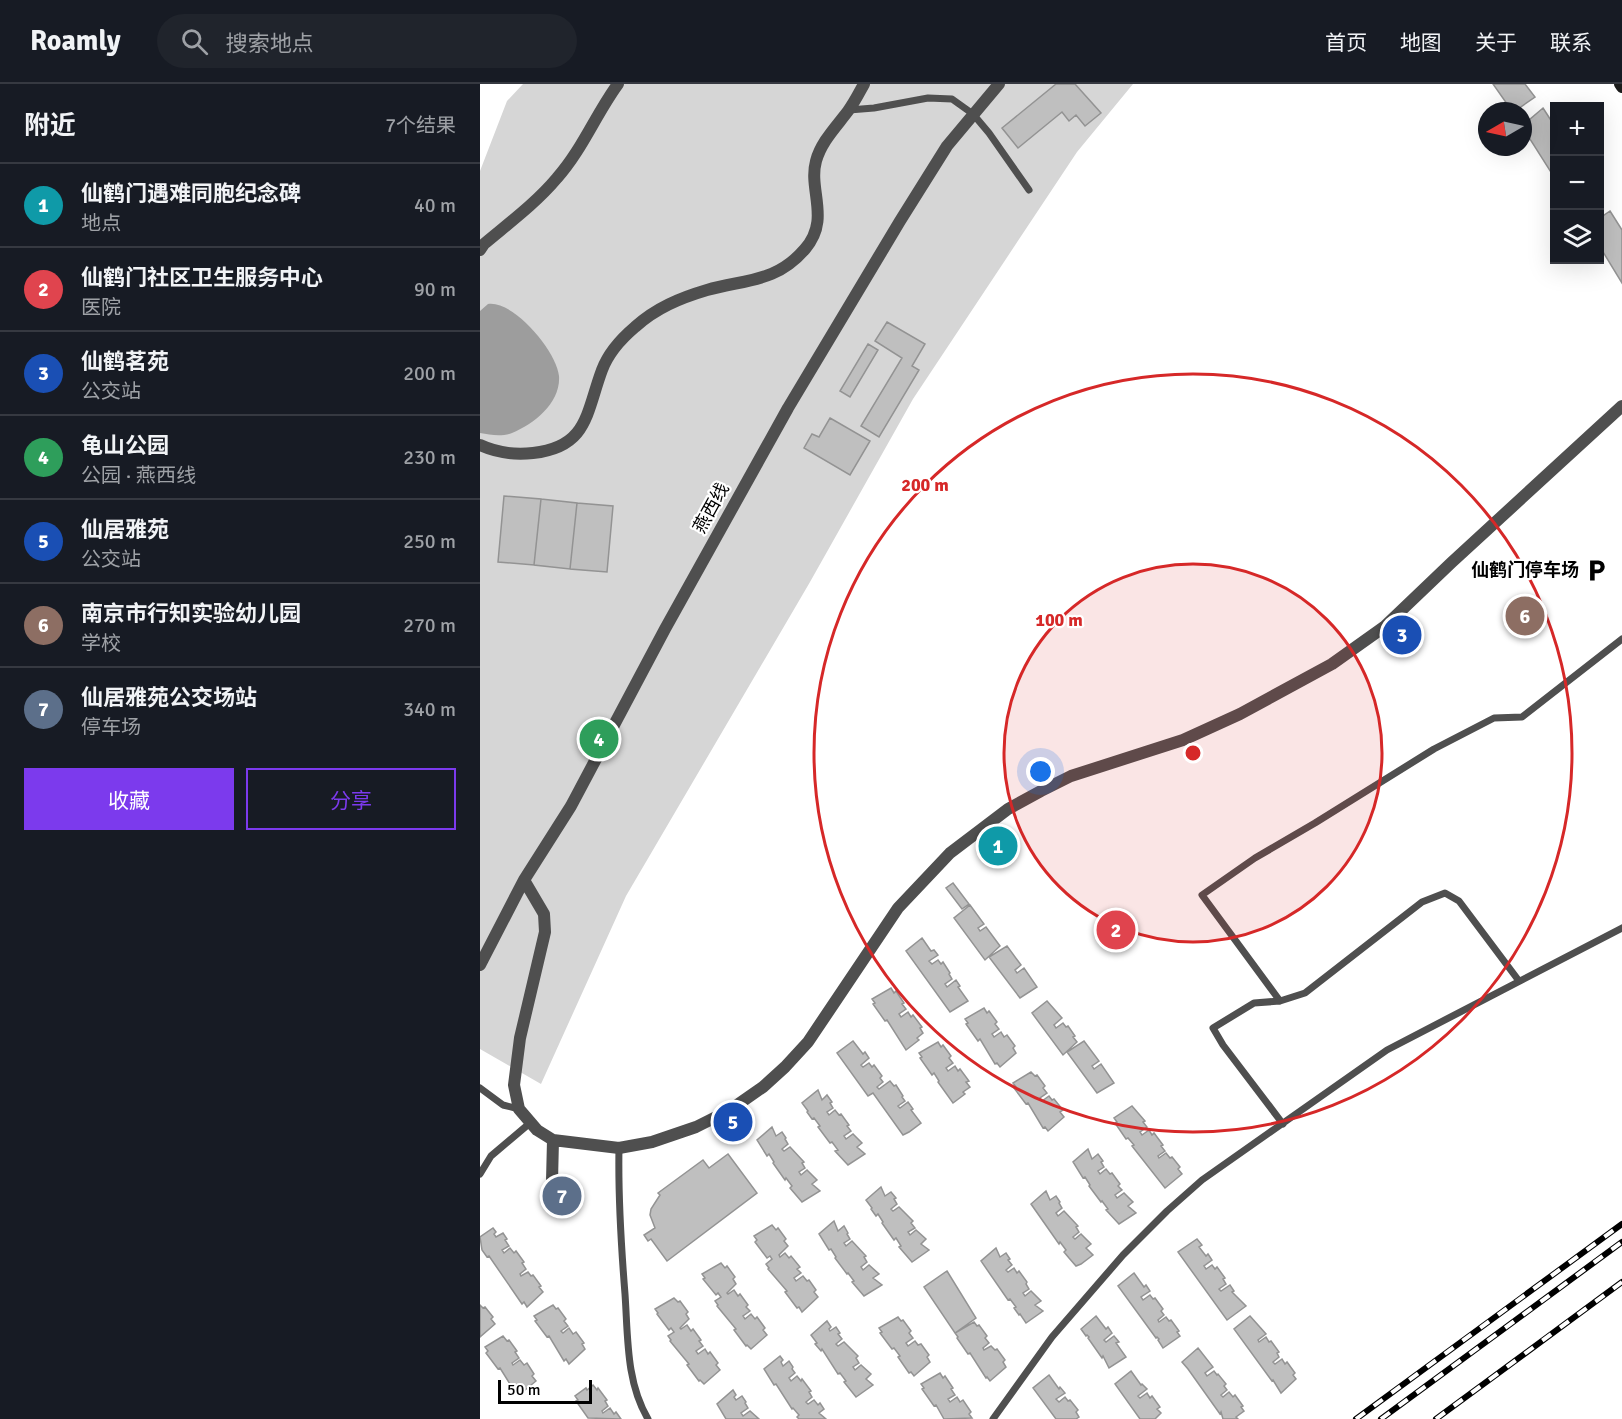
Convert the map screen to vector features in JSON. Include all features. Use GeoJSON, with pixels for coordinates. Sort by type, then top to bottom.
{"type":"FeatureCollection","features":[{"type":"Feature","properties":{"kind":"street"},"geometry":{"type":"LineString","coordinates":[[480,250],[484,244],[534,202],[557,178],[576,153],[606,100],[618,84]]}},
{"type":"Feature","properties":{"kind":"street"},"geometry":{"type":"LineString","coordinates":[[483,450],[522,454],[560,447],[575,436],[584,425],[603,369],[614,350],[632,328],[650,314],[676,300],[708,290],[768,277],[806,249],[815,232],[818,219],[815,164],[820,149],[849,110],[864,84]]}},
{"type":"Feature","properties":{"kind":"street","name":"燕西线"},"geometry":{"type":"LineString","coordinates":[[480,965],[524,880],[571,806],[665,629],[788,408],[947,146],[999,84]]}},
{"type":"Feature","properties":{"kind":"street"},"geometry":{"type":"LineString","coordinates":[[524,880],[544,914],[545,932],[520,1038],[514,1085],[519,1109],[537,1130],[553,1140],[619,1148],[652,1142],[696,1126],[730,1110],[763,1087],[786,1067],[808,1042],[898,908],[950,853],[1000,816],[1071,776],[1183,740],[1240,714],[1332,664],[1384,627],[1622,406]]}},
{"type":"Feature","properties":{"kind":"street"},"geometry":{"type":"LineString","coordinates":[[552,1181],[553,1140]]}},
{"type":"Feature","properties":{"kind":"lane"},"geometry":{"type":"LineString","coordinates":[[849,110],[928,98],[952,99],[973,114],[1029,190]]}},
{"type":"Feature","properties":{"kind":"lane"},"geometry":{"type":"LineString","coordinates":[[1280,1001],[1203,895],[1255,858],[1434,749],[1494,718],[1522,717],[1622,639]]}},
{"type":"Feature","properties":{"kind":"lane"},"geometry":{"type":"LineString","coordinates":[[1283,1124],[1222,1045],[1214,1028],[1254,1003],[1280,1001],[1305,993],[1422,902],[1445,893],[1459,901],[1519,981]]}},
{"type":"Feature","properties":{"kind":"lane"},"geometry":{"type":"LineString","coordinates":[[993,1419],[1052,1337],[1123,1255],[1167,1211],[1203,1180],[1387,1050],[1622,928]]}},
{"type":"Feature","properties":{"kind":"lane"},"geometry":{"type":"LineString","coordinates":[[480,1088],[503,1105],[519,1109]]}},
{"type":"Feature","properties":{"kind":"lane"},"geometry":{"type":"LineString","coordinates":[[480,1174],[491,1156],[530,1123]]}},
{"type":"Feature","properties":{"kind":"lane"},"geometry":{"type":"LineString","coordinates":[[619,1148],[618,1201],[631,1373],[639,1403],[648,1419]]}},
{"type":"Feature","properties":{"kind":"shaded area"},"geometry":{"type":"Polygon","coordinates":[[[523,84],[1133,84],[1077,152],[913,399],[810,582],[626,896],[541,1084],[480,1049],[480,171],[507,101],[523,84]]]}},
{"type":"Feature","properties":{"kind":"shaded area"},"geometry":{"type":"Polygon","coordinates":[[[488,304],[510,310],[532,330],[551,354],[559,376],[556,395],[545,411],[521,429],[504,435],[480,433],[480,311],[488,304]]]}},
{"type":"Feature","properties":{"kind":"building"},"geometry":{"type":"Polygon","coordinates":[[[1056,84],[1075,84],[1101,113],[1085,126],[1076,115],[1069,121],[1062,112],[1018,148],[1002,128],[1056,84]]]}},
{"type":"Feature","properties":{"kind":"building"},"geometry":{"type":"Polygon","coordinates":[[[1493,84],[1525,84],[1535,97],[1528,102],[1506,102],[1493,84]]]}},
{"type":"Feature","properties":{"kind":"building"},"geometry":{"type":"Polygon","coordinates":[[[1543,108],[1550,119],[1550,171],[1532,142],[1532,117],[1543,108]]]}},
{"type":"Feature","properties":{"kind":"building"},"geometry":{"type":"Polygon","coordinates":[[[1610,211],[1622,230],[1622,283],[1604,254],[1604,215],[1610,211]]]}},
{"type":"Feature","properties":{"kind":"building"},"geometry":{"type":"Polygon","coordinates":[[[887,322],[925,344],[912,366],[919,370],[879,437],[861,426],[902,358],[875,341],[887,322]]]}},
{"type":"Feature","properties":{"kind":"building"},"geometry":{"type":"Polygon","coordinates":[[[868,344],[878,350],[850,397],[840,391],[868,344]]]}},
{"type":"Feature","properties":{"kind":"building"},"geometry":{"type":"Polygon","coordinates":[[[830,418],[870,441],[850,475],[804,448],[812,434],[819,437],[830,418]]]}},
{"type":"Feature","properties":{"kind":"building"},"geometry":{"type":"Polygon","coordinates":[[[504,496],[541,499],[534,565],[498,562],[504,496]]]}},
{"type":"Feature","properties":{"kind":"building"},"geometry":{"type":"Polygon","coordinates":[[[541,499],[577,503],[570,569],[534,565],[541,499]]]}},
{"type":"Feature","properties":{"kind":"building"},"geometry":{"type":"Polygon","coordinates":[[[577,503],[613,506],[607,572],[570,569],[577,503]]]}},
{"type":"Feature","properties":{"kind":"building"},"geometry":{"type":"Polygon","coordinates":[[[953,883],[969,904],[962,909],[946,888],[953,883]]]}},
{"type":"Feature","properties":{"kind":"building"},"geometry":{"type":"Polygon","coordinates":[[[970,905],[984,924],[978,928],[980,931],[986,927],[1000,946],[985,960],[954,918],[970,905]]]}},
{"type":"Feature","properties":{"kind":"building"},"geometry":{"type":"Polygon","coordinates":[[[922,938],[931,951],[934,950],[938,955],[929,961],[932,964],[938,960],[941,964],[943,962],[950,973],[952,979],[945,984],[947,987],[956,980],[968,1001],[950,1012],[906,951],[922,938]]]}},
{"type":"Feature","properties":{"kind":"building"},"geometry":{"type":"Polygon","coordinates":[[[1007,946],[1021,965],[1015,970],[1017,973],[1024,968],[1037,987],[1020,998],[989,957],[1007,946]]]}},
{"type":"Feature","properties":{"kind":"building"},"geometry":{"type":"Polygon","coordinates":[[[891,988],[894,993],[896,991],[904,1003],[902,1004],[906,1009],[899,1014],[901,1017],[908,1012],[922,1027],[920,1028],[923,1033],[917,1038],[919,1040],[906,1050],[887,1020],[885,1021],[873,1004],[875,1003],[872,999],[891,988]]]}},
{"type":"Feature","properties":{"kind":"building"},"geometry":{"type":"Polygon","coordinates":[[[1047,1001],[1062,1018],[1054,1025],[1056,1028],[1063,1023],[1066,1027],[1068,1026],[1077,1042],[1063,1055],[1032,1013],[1047,1001]]]}},
{"type":"Feature","properties":{"kind":"building"},"geometry":{"type":"Polygon","coordinates":[[[984,1008],[997,1022],[995,1024],[999,1029],[992,1034],[994,1037],[1001,1032],[1004,1037],[1007,1035],[1015,1046],[1013,1048],[1016,1053],[1000,1067],[997,1063],[995,1064],[980,1039],[978,1041],[966,1024],[968,1023],[965,1019],[984,1008]]]}},
{"type":"Feature","properties":{"kind":"building"},"geometry":{"type":"Polygon","coordinates":[[[853,1041],[869,1058],[861,1065],[863,1067],[869,1063],[872,1067],[874,1065],[882,1076],[880,1078],[883,1082],[877,1087],[879,1089],[890,1081],[894,1086],[896,1085],[905,1101],[898,1106],[900,1108],[908,1102],[913,1109],[911,1110],[921,1123],[909,1132],[903,1135],[873,1093],[868,1096],[837,1053],[853,1041]]]}},
{"type":"Feature","properties":{"kind":"building"},"geometry":{"type":"Polygon","coordinates":[[[1084,1041],[1099,1061],[1092,1066],[1094,1069],[1101,1064],[1114,1083],[1097,1093],[1067,1052],[1084,1041]]]}},
{"type":"Feature","properties":{"kind":"building"},"geometry":{"type":"Polygon","coordinates":[[[938,1042],[951,1056],[949,1058],[953,1063],[946,1068],[948,1071],[955,1066],[969,1081],[966,1082],[970,1087],[963,1092],[965,1094],[953,1103],[934,1073],[932,1075],[920,1058],[922,1057],[919,1053],[938,1042]]]}},
{"type":"Feature","properties":{"kind":"building"},"geometry":{"type":"Polygon","coordinates":[[[1031,1072],[1037,1075],[1045,1086],[1043,1088],[1047,1093],[1040,1098],[1042,1101],[1049,1096],[1063,1110],[1060,1112],[1064,1117],[1048,1131],[1045,1127],[1043,1128],[1028,1103],[1026,1104],[1014,1088],[1016,1087],[1013,1083],[1031,1072]]]}},
{"type":"Feature","properties":{"kind":"building"},"geometry":{"type":"Polygon","coordinates":[[[818,1090],[822,1100],[827,1095],[832,1102],[830,1103],[833,1108],[827,1112],[829,1115],[835,1110],[849,1125],[847,1126],[851,1131],[844,1136],[846,1139],[853,1134],[862,1143],[857,1147],[865,1154],[848,1165],[835,1151],[838,1150],[832,1142],[830,1143],[802,1103],[818,1090]]]}},
{"type":"Feature","properties":{"kind":"building"},"geometry":{"type":"Polygon","coordinates":[[[1132,1106],[1145,1121],[1143,1122],[1147,1127],[1140,1132],[1142,1135],[1149,1130],[1163,1145],[1161,1146],[1165,1151],[1158,1156],[1159,1158],[1166,1153],[1180,1167],[1178,1169],[1182,1174],[1165,1188],[1115,1123],[1117,1122],[1114,1118],[1132,1106]]]}},
{"type":"Feature","properties":{"kind":"building"},"geometry":{"type":"Polygon","coordinates":[[[772,1127],[776,1136],[782,1132],[786,1138],[788,1144],[782,1149],[784,1151],[790,1147],[804,1162],[802,1163],[805,1168],[799,1172],[801,1175],[807,1170],[817,1180],[812,1184],[820,1191],[802,1202],[757,1140],[772,1127]]]}},
{"type":"Feature","properties":{"kind":"building"},"geometry":{"type":"Polygon","coordinates":[[[1088,1149],[1092,1159],[1098,1154],[1103,1161],[1101,1162],[1104,1167],[1098,1171],[1100,1174],[1106,1169],[1120,1184],[1118,1186],[1122,1190],[1115,1195],[1117,1198],[1124,1193],[1133,1202],[1128,1206],[1136,1213],[1119,1224],[1106,1210],[1108,1209],[1073,1162],[1088,1149]]]}},
{"type":"Feature","properties":{"kind":"building"},"geometry":{"type":"Polygon","coordinates":[[[728,1154],[757,1193],[667,1261],[651,1239],[648,1241],[644,1235],[655,1228],[650,1215],[660,1195],[658,1193],[703,1160],[709,1168],[728,1154]]]}},
{"type":"Feature","properties":{"kind":"building"},"geometry":{"type":"Polygon","coordinates":[[[881,1187],[885,1196],[891,1192],[896,1198],[894,1199],[897,1204],[891,1209],[893,1211],[899,1207],[913,1221],[911,1223],[915,1228],[908,1232],[910,1235],[916,1230],[926,1239],[921,1244],[929,1250],[912,1262],[866,1200],[881,1187]]]}},
{"type":"Feature","properties":{"kind":"building"},"geometry":{"type":"Polygon","coordinates":[[[1046,1191],[1050,1200],[1056,1196],[1060,1202],[1062,1208],[1056,1213],[1058,1216],[1064,1211],[1078,1226],[1076,1227],[1079,1232],[1073,1237],[1075,1239],[1081,1234],[1091,1244],[1086,1248],[1093,1255],[1081,1264],[1076,1266],[1064,1252],[1066,1250],[1060,1242],[1059,1244],[1031,1204],[1046,1191]]]}},
{"type":"Feature","properties":{"kind":"building"},"geometry":{"type":"Polygon","coordinates":[[[834,1221],[838,1231],[844,1226],[848,1233],[850,1239],[844,1243],[846,1246],[852,1241],[866,1256],[864,1257],[867,1262],[861,1267],[863,1270],[869,1265],[879,1274],[873,1278],[882,1285],[864,1296],[819,1234],[834,1221]]]}},
{"type":"Feature","properties":{"kind":"building"},"geometry":{"type":"Polygon","coordinates":[[[772,1225],[776,1230],[778,1228],[788,1246],[779,1255],[780,1257],[785,1253],[789,1258],[791,1256],[800,1267],[797,1269],[801,1273],[794,1278],[796,1281],[803,1276],[816,1290],[814,1292],[818,1297],[802,1312],[768,1269],[766,1264],[772,1259],[770,1256],[767,1258],[755,1242],[757,1240],[754,1236],[772,1225]]]}},
{"type":"Feature","properties":{"kind":"building"},"geometry":{"type":"Polygon","coordinates":[[[493,1228],[496,1237],[503,1233],[507,1239],[505,1240],[509,1246],[502,1250],[504,1253],[510,1248],[514,1253],[516,1251],[524,1262],[522,1263],[526,1269],[520,1274],[521,1276],[528,1272],[541,1286],[539,1287],[543,1292],[527,1307],[524,1302],[522,1304],[489,1256],[487,1257],[482,1250],[480,1237],[493,1228]]]}},
{"type":"Feature","properties":{"kind":"building"},"geometry":{"type":"Polygon","coordinates":[[[1197,1239],[1202,1245],[1199,1247],[1212,1260],[1204,1266],[1206,1269],[1212,1265],[1215,1269],[1217,1267],[1225,1278],[1223,1279],[1226,1284],[1219,1289],[1221,1291],[1230,1285],[1234,1291],[1232,1292],[1246,1306],[1227,1320],[1178,1252],[1197,1239]]]}},
{"type":"Feature","properties":{"kind":"building"},"geometry":{"type":"Polygon","coordinates":[[[996,1248],[1000,1257],[1006,1253],[1010,1259],[1008,1260],[1012,1265],[1006,1270],[1008,1272],[1014,1268],[1027,1282],[1029,1289],[1023,1293],[1025,1296],[1031,1291],[1041,1301],[1035,1305],[1043,1311],[1026,1323],[981,1261],[996,1248]]]}},
{"type":"Feature","properties":{"kind":"building"},"geometry":{"type":"Polygon","coordinates":[[[721,1263],[725,1268],[727,1266],[735,1277],[733,1279],[736,1284],[727,1293],[734,1290],[738,1296],[740,1294],[750,1311],[743,1316],[745,1319],[751,1314],[755,1319],[757,1317],[765,1328],[763,1330],[767,1335],[751,1349],[746,1346],[734,1330],[736,1329],[717,1306],[715,1301],[721,1297],[718,1293],[716,1295],[703,1279],[705,1278],[702,1274],[721,1263]]]}},
{"type":"Feature","properties":{"kind":"building"},"geometry":{"type":"Polygon","coordinates":[[[947,1271],[976,1318],[955,1333],[924,1287],[947,1271]]]}},
{"type":"Feature","properties":{"kind":"building"},"geometry":{"type":"Polygon","coordinates":[[[1134,1273],[1144,1287],[1146,1285],[1150,1291],[1141,1297],[1143,1300],[1150,1295],[1163,1309],[1161,1311],[1164,1315],[1158,1320],[1159,1322],[1166,1317],[1179,1331],[1177,1332],[1180,1336],[1163,1348],[1159,1339],[1118,1286],[1134,1273]]]}},
{"type":"Feature","properties":{"kind":"building"},"geometry":{"type":"Polygon","coordinates":[[[674,1298],[680,1301],[688,1312],[686,1314],[689,1319],[680,1328],[687,1325],[691,1331],[693,1329],[703,1346],[696,1351],[698,1354],[705,1349],[718,1363],[716,1365],[720,1370],[704,1384],[699,1381],[687,1365],[689,1364],[670,1341],[668,1336],[674,1332],[671,1328],[669,1330],[655,1309],[674,1298]]]}},
{"type":"Feature","properties":{"kind":"building"},"geometry":{"type":"Polygon","coordinates":[[[480,1305],[485,1307],[493,1317],[491,1319],[495,1324],[480,1337],[480,1305]]]}},
{"type":"Feature","properties":{"kind":"building"},"geometry":{"type":"Polygon","coordinates":[[[553,1305],[566,1319],[564,1321],[568,1326],[561,1331],[563,1333],[569,1328],[573,1334],[576,1332],[584,1343],[582,1344],[585,1349],[569,1364],[566,1359],[564,1361],[549,1336],[547,1337],[535,1321],[537,1320],[534,1316],[553,1305]]]}},
{"type":"Feature","properties":{"kind":"building"},"geometry":{"type":"Polygon","coordinates":[[[1096,1316],[1112,1333],[1104,1340],[1106,1342],[1114,1336],[1126,1357],[1109,1368],[1103,1356],[1102,1358],[1081,1329],[1096,1316]]]}},
{"type":"Feature","properties":{"kind":"building"},"geometry":{"type":"Polygon","coordinates":[[[1250,1316],[1266,1334],[1258,1340],[1259,1342],[1266,1337],[1279,1352],[1277,1353],[1279,1357],[1273,1362],[1275,1364],[1282,1359],[1295,1373],[1293,1375],[1296,1379],[1281,1393],[1234,1329],[1250,1316]]]}},
{"type":"Feature","properties":{"kind":"building"},"geometry":{"type":"Polygon","coordinates":[[[898,1317],[911,1331],[909,1333],[913,1338],[906,1343],[908,1346],[915,1341],[918,1345],[921,1344],[929,1355],[927,1357],[930,1362],[914,1376],[911,1372],[909,1373],[898,1357],[900,1356],[880,1333],[882,1332],[879,1328],[898,1317]]]}},
{"type":"Feature","properties":{"kind":"building"},"geometry":{"type":"Polygon","coordinates":[[[827,1321],[831,1327],[830,1331],[836,1327],[840,1333],[838,1334],[842,1339],[836,1344],[838,1346],[844,1342],[858,1356],[856,1358],[859,1363],[853,1367],[855,1370],[861,1365],[871,1374],[866,1379],[873,1385],[856,1397],[822,1349],[821,1351],[815,1344],[817,1343],[811,1335],[827,1321]]]}},
{"type":"Feature","properties":{"kind":"building"},"geometry":{"type":"Polygon","coordinates":[[[974,1322],[987,1336],[985,1338],[989,1343],[983,1348],[984,1350],[991,1346],[997,1349],[1005,1360],[1003,1362],[1006,1367],[990,1381],[970,1353],[968,1354],[955,1333],[974,1322]]]}},
{"type":"Feature","properties":{"kind":"building"},"geometry":{"type":"Polygon","coordinates":[[[503,1336],[517,1351],[515,1352],[519,1358],[512,1363],[513,1365],[520,1360],[524,1365],[527,1363],[536,1381],[519,1395],[486,1353],[488,1351],[485,1347],[503,1336]]]}},
{"type":"Feature","properties":{"kind":"building"},"geometry":{"type":"Polygon","coordinates":[[[1198,1348],[1213,1367],[1205,1373],[1207,1376],[1214,1371],[1226,1384],[1224,1386],[1227,1390],[1221,1395],[1223,1397],[1229,1392],[1233,1397],[1235,1395],[1243,1406],[1241,1407],[1244,1411],[1236,1417],[1238,1419],[1223,1419],[1221,1412],[1220,1414],[1182,1362],[1198,1348]]]}},
{"type":"Feature","properties":{"kind":"building"},"geometry":{"type":"Polygon","coordinates":[[[780,1356],[783,1366],[789,1361],[793,1367],[795,1373],[789,1378],[791,1381],[797,1376],[811,1391],[809,1392],[812,1397],[806,1402],[808,1404],[814,1400],[818,1405],[820,1403],[824,1409],[819,1413],[826,1419],[799,1419],[797,1417],[799,1415],[792,1409],[764,1369],[780,1356]]]}},
{"type":"Feature","properties":{"kind":"building"},"geometry":{"type":"Polygon","coordinates":[[[1131,1371],[1141,1385],[1147,1389],[1138,1396],[1140,1398],[1147,1393],[1160,1407],[1157,1409],[1161,1413],[1155,1419],[1140,1419],[1115,1384],[1131,1371]]]}},
{"type":"Feature","properties":{"kind":"building"},"geometry":{"type":"Polygon","coordinates":[[[940,1373],[943,1378],[945,1376],[953,1388],[951,1389],[955,1395],[948,1399],[950,1402],[957,1397],[960,1402],[963,1400],[972,1418],[944,1419],[936,1405],[934,1406],[921,1384],[940,1373]]]}},
{"type":"Feature","properties":{"kind":"building"},"geometry":{"type":"Polygon","coordinates":[[[1049,1375],[1059,1389],[1060,1387],[1065,1393],[1056,1399],[1059,1402],[1065,1397],[1068,1401],[1070,1400],[1078,1410],[1076,1412],[1079,1417],[1076,1419],[1056,1419],[1033,1388],[1049,1375]]]}},
{"type":"Feature","properties":{"kind":"building"},"geometry":{"type":"Polygon","coordinates":[[[593,1385],[607,1400],[605,1401],[608,1406],[602,1411],[603,1413],[610,1408],[621,1419],[588,1418],[575,1396],[593,1385]]]}},
{"type":"Feature","properties":{"kind":"building"},"geometry":{"type":"Polygon","coordinates":[[[733,1390],[736,1400],[742,1396],[746,1402],[748,1408],[741,1413],[743,1416],[750,1411],[759,1419],[726,1419],[717,1404],[733,1390]]]}},
{"type":"Feature","properties":{"kind":"railway"},"geometry":{"type":"LineString","coordinates":[[1356,1419],[1622,1224]]}},
{"type":"Feature","properties":{"kind":"railway"},"geometry":{"type":"LineString","coordinates":[[1381,1419],[1622,1242]]}},
{"type":"Feature","properties":{"kind":"railway"},"geometry":{"type":"LineString","coordinates":[[1436,1419],[1622,1282]]}},
{"type":"Feature","properties":{"kind":"place","name":"仙鹤门停车场"},"geometry":{"type":"Point","coordinates":[1597,570]}},
{"type":"Feature","properties":{"kind":"place","name":"南京市行知实验幼儿园"},"geometry":{"type":"Point","coordinates":[1525,616]}},
{"type":"Feature","properties":{"kind":"place","name":"仙鹤茗苑"},"geometry":{"type":"Point","coordinates":[1402,635]}},
{"type":"Feature","properties":{"kind":"place","name":"龟山公园"},"geometry":{"type":"Point","coordinates":[599,739]}},
{"type":"Feature","properties":{"kind":"place","name":"仙鹤门遇难同胞纪念碑"},"geometry":{"type":"Point","coordinates":[998,846]}},
{"type":"Feature","properties":{"kind":"place","name":"仙鹤门社区卫生服务中心"},"geometry":{"type":"Point","coordinates":[1116,930]}},
{"type":"Feature","properties":{"kind":"place","name":"仙居雅苑"},"geometry":{"type":"Point","coordinates":[733,1122]}},
{"type":"Feature","properties":{"kind":"place","name":"仙居雅苑公交场站"},"geometry":{"type":"Point","coordinates":[562,1196]}}]}
